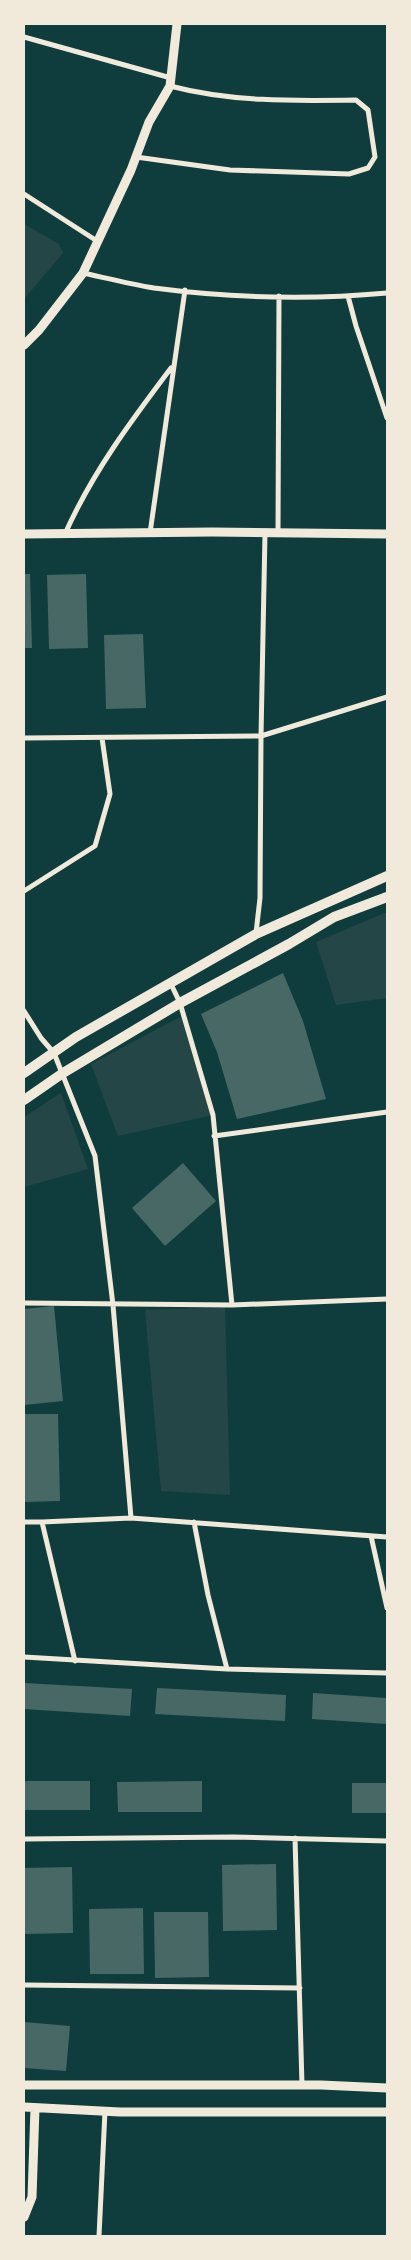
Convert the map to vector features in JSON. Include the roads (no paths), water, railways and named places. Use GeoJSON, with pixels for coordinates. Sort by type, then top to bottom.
{"type":"FeatureCollection","features":[{"type":"Feature","properties":{"kind":"main road"},"geometry":{"type":"LineString","coordinates":[[24,1073],[76,1037],[256,934],[387,876]]}},
{"type":"Feature","properties":{"kind":"main road"},"geometry":{"type":"LineString","coordinates":[[24,1100],[63,1073],[180,1003],[289,944],[334,917],[387,896]]}},
{"type":"Feature","properties":{"kind":"street"},"geometry":{"type":"LineString","coordinates":[[24,345],[39,330],[83,273],[136,157],[149,122],[171,82],[177,24]]}},
{"type":"Feature","properties":{"kind":"street"},"geometry":{"type":"LineString","coordinates":[[24,37],[171,82],[200,94],[275,102],[356,100],[368,110],[375,157],[368,168],[349,174],[230,170],[136,157]]}},
{"type":"Feature","properties":{"kind":"street"},"geometry":{"type":"LineString","coordinates":[[24,194],[97,241]]}},
{"type":"Feature","properties":{"kind":"street"},"geometry":{"type":"LineString","coordinates":[[83,273],[154,288],[242,296],[348,296],[387,293]]}},
{"type":"Feature","properties":{"kind":"street"},"geometry":{"type":"LineString","coordinates":[[150,533],[185,290]]}},
{"type":"Feature","properties":{"kind":"street"},"geometry":{"type":"LineString","coordinates":[[278,534],[279,296]]}},
{"type":"Feature","properties":{"kind":"street"},"geometry":{"type":"LineString","coordinates":[[348,296],[356,326],[387,418]]}},
{"type":"Feature","properties":{"kind":"street"},"geometry":{"type":"LineString","coordinates":[[65,534],[77,507],[120,435],[173,366]]}},
{"type":"Feature","properties":{"kind":"street"},"geometry":{"type":"LineString","coordinates":[[256,934],[260,898],[261,736],[266,533]]}},
{"type":"Feature","properties":{"kind":"street"},"geometry":{"type":"LineString","coordinates":[[24,534],[387,534]]}},
{"type":"Feature","properties":{"kind":"street"},"geometry":{"type":"LineString","coordinates":[[24,738],[261,736],[387,697]]}},
{"type":"Feature","properties":{"kind":"street"},"geometry":{"type":"LineString","coordinates":[[24,891],[96,846],[110,794],[102,738]]}},
{"type":"Feature","properties":{"kind":"street"},"geometry":{"type":"LineString","coordinates":[[170,982],[180,1003],[182,1016],[213,1115],[232,1305]]}},
{"type":"Feature","properties":{"kind":"street"},"geometry":{"type":"LineString","coordinates":[[24,1011],[41,1038],[54,1053],[95,1156],[113,1305],[131,1518]]}},
{"type":"Feature","properties":{"kind":"street"},"geometry":{"type":"LineString","coordinates":[[214,1136],[387,1112]]}},
{"type":"Feature","properties":{"kind":"street"},"geometry":{"type":"LineString","coordinates":[[24,1303],[232,1305],[387,1299]]}},
{"type":"Feature","properties":{"kind":"street"},"geometry":{"type":"LineString","coordinates":[[24,1522],[131,1518],[387,1537]]}},
{"type":"Feature","properties":{"kind":"street"},"geometry":{"type":"LineString","coordinates":[[42,1522],[75,1661]]}},
{"type":"Feature","properties":{"kind":"street"},"geometry":{"type":"LineString","coordinates":[[194,1522],[208,1596],[227,1669]]}},
{"type":"Feature","properties":{"kind":"street"},"geometry":{"type":"LineString","coordinates":[[371,1536],[387,1608]]}},
{"type":"Feature","properties":{"kind":"street"},"geometry":{"type":"LineString","coordinates":[[24,1657],[227,1669],[387,1673]]}},
{"type":"Feature","properties":{"kind":"street"},"geometry":{"type":"LineString","coordinates":[[24,1839],[234,1837],[387,1841]]}},
{"type":"Feature","properties":{"kind":"street"},"geometry":{"type":"LineString","coordinates":[[295,1838],[302,2085]]}},
{"type":"Feature","properties":{"kind":"street"},"geometry":{"type":"LineString","coordinates":[[24,1984],[300,1988]]}},
{"type":"Feature","properties":{"kind":"street"},"geometry":{"type":"LineString","coordinates":[[24,2085],[302,2085],[387,2088]]}},
{"type":"Feature","properties":{"kind":"street"},"geometry":{"type":"LineString","coordinates":[[24,2107],[105,2111],[387,2112]]}},
{"type":"Feature","properties":{"kind":"street"},"geometry":{"type":"LineString","coordinates":[[24,2217],[32,2196],[35,2108]]}},
{"type":"Feature","properties":{"kind":"street"},"geometry":{"type":"LineString","coordinates":[[99,2236],[105,2111]]}}]}
